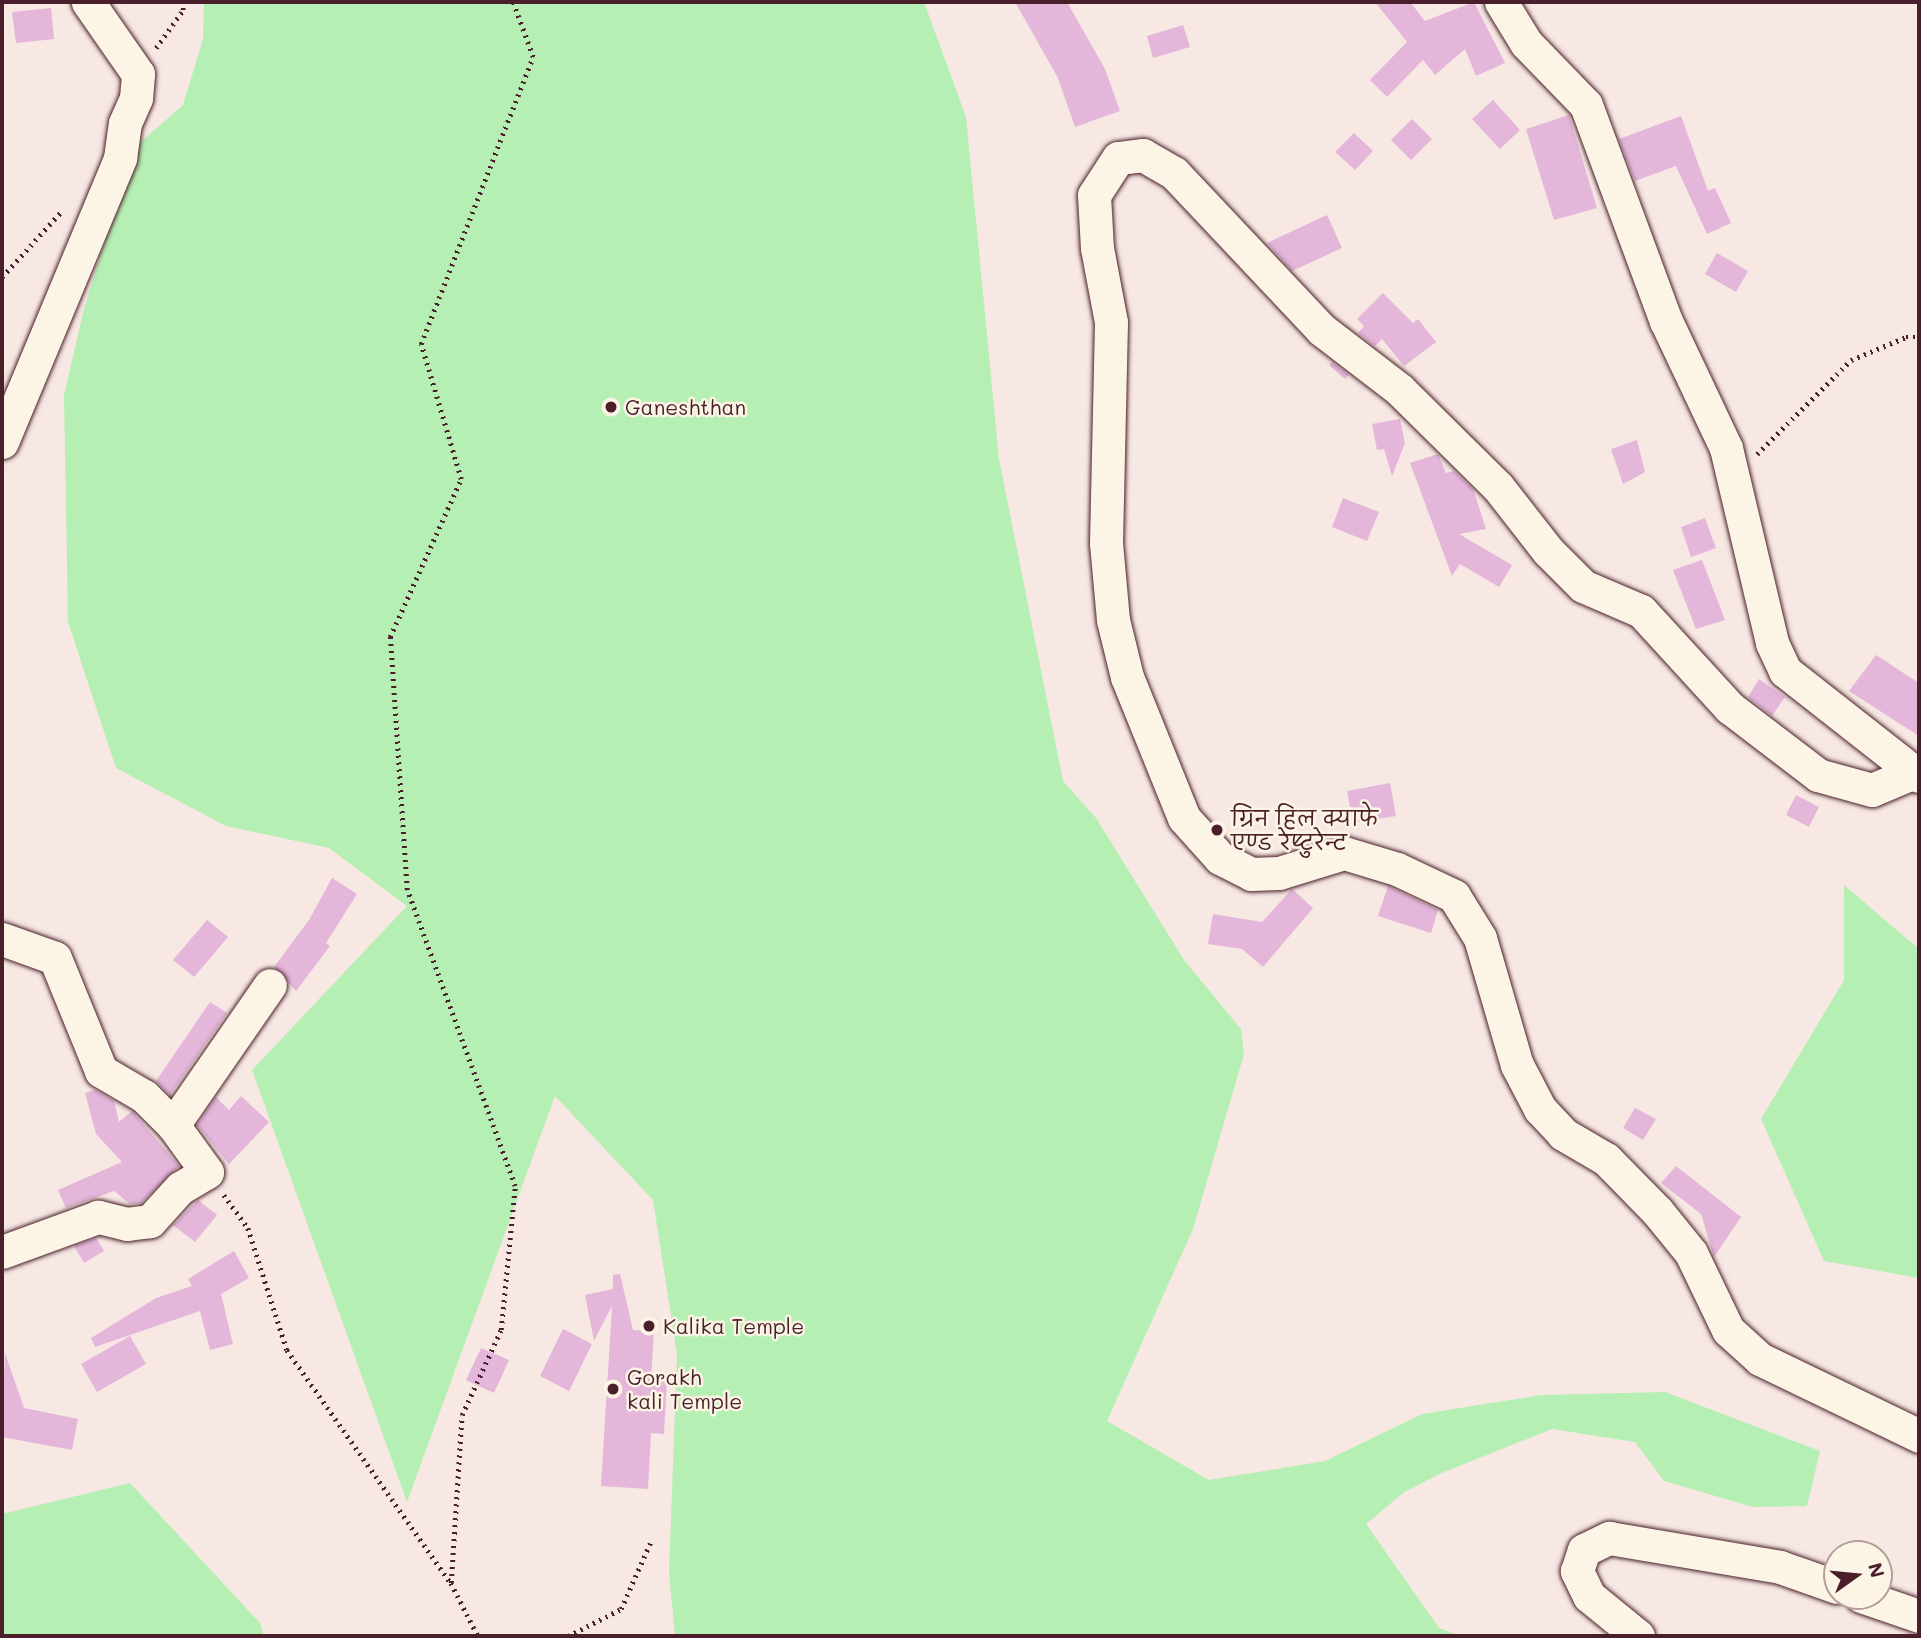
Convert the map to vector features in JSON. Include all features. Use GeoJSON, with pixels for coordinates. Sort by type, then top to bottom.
{"type":"FeatureCollection","features":[{"type":"Feature","properties":{"kind":"street"},"geometry":{"type":"LineString","coordinates":[[2,442],[120,158],[125,123],[136,98],[138,74],[88,2]]}},
{"type":"Feature","properties":{"kind":"street"},"geometry":{"type":"LineString","coordinates":[[1501,2],[1526,43],[1586,105],[1665,321],[1711,413],[1734,475],[1772,643],[1785,671],[1916,774]]}},
{"type":"Feature","properties":{"kind":"street"},"geometry":{"type":"LineString","coordinates":[[1916,774],[1872,790],[1818,775],[1730,708],[1641,611],[1583,586],[1565,569],[1498,487],[1399,389],[1322,330],[1174,173],[1143,155],[1118,158],[1094,195],[1097,248],[1111,322],[1105,543],[1113,620],[1127,677],[1184,818],[1220,858],[1251,874],[1279,873],[1344,853],[1396,869],[1454,896],[1480,938],[1517,1065],[1540,1109],[1563,1134],[1606,1160],[1657,1211],[1691,1253],[1728,1330],[1760,1359],[1919,1436]]}},
{"type":"Feature","properties":{"kind":"street"},"geometry":{"type":"LineString","coordinates":[[2,939],[55,958],[101,1071],[144,1096],[173,1125],[207,1172],[180,1188],[150,1221],[127,1224],[98,1217],[2,1252]]}},
{"type":"Feature","properties":{"kind":"street"},"geometry":{"type":"LineString","coordinates":[[173,1125],[270,985]]}},
{"type":"Feature","properties":{"kind":"street"},"geometry":{"type":"LineString","coordinates":[[1638,1636],[1589,1596],[1577,1571],[1584,1550],[1609,1538],[1780,1567],[1823,1582]]}},
{"type":"Feature","properties":{"kind":"street"},"geometry":{"type":"LineString","coordinates":[[1893,1607],[1919,1616]]}},
{"type":"Feature","properties":{"kind":"path"},"geometry":{"type":"LineString","coordinates":[[451,1583],[462,1415],[501,1330],[515,1186],[407,890],[390,637],[461,479],[421,345],[533,57],[513,2]]}},
{"type":"Feature","properties":{"kind":"path"},"geometry":{"type":"LineString","coordinates":[[1734,475],[1851,360],[1906,337],[1919,337]]}},
{"type":"Feature","properties":{"kind":"path"},"geometry":{"type":"LineString","coordinates":[[207,1172],[248,1228],[287,1349],[307,1383],[451,1583],[478,1636]]}},
{"type":"Feature","properties":{"kind":"path"},"geometry":{"type":"LineString","coordinates":[[568,1636],[621,1609],[651,1541]]}},
{"type":"Feature","properties":{"kind":"green space"},"geometry":{"type":"Polygon","coordinates":[[[204,2],[924,2],[966,117],[999,459],[1063,781],[1096,818],[1184,960],[1241,1029],[1244,1054],[1193,1229],[1107,1421],[1209,1480],[1325,1461],[1422,1414],[1541,1395],[1665,1392],[1820,1451],[1807,1506],[1753,1507],[1664,1481],[1635,1442],[1552,1429],[1439,1474],[1403,1493],[1366,1524],[1439,1628],[1460,1636],[675,1636],[669,1573],[677,1354],[653,1200],[555,1096],[407,1502],[252,1070],[407,906],[329,848],[226,826],[116,768],[68,622],[64,395],[84,309],[133,149],[183,105],[203,39],[204,2]]]}},
{"type":"Feature","properties":{"kind":"green space"},"geometry":{"type":"Polygon","coordinates":[[[1844,885],[1919,949],[1919,1278],[1824,1261],[1761,1119],[1844,980],[1844,885]]]}},
{"type":"Feature","properties":{"kind":"green space"},"geometry":{"type":"Polygon","coordinates":[[[130,1483],[260,1623],[264,1636],[2,1636],[2,1514],[130,1483]]]}},
{"type":"Feature","properties":{"kind":"building"},"geometry":{"type":"Polygon","coordinates":[[[1015,2],[1067,2],[1105,69],[1120,111],[1075,127],[1058,78],[1015,2]]]}},
{"type":"Feature","properties":{"kind":"building"},"geometry":{"type":"Polygon","coordinates":[[[1375,2],[1410,2],[1425,21],[1474,2],[1505,63],[1476,76],[1465,49],[1435,75],[1423,60],[1387,97],[1370,80],[1407,42],[1375,2]]]}},
{"type":"Feature","properties":{"kind":"building"},"geometry":{"type":"Polygon","coordinates":[[[51,8],[54,39],[16,43],[12,12],[51,8]]]}},
{"type":"Feature","properties":{"kind":"building"},"geometry":{"type":"Polygon","coordinates":[[[1183,25],[1190,47],[1153,58],[1147,36],[1183,25]]]}},
{"type":"Feature","properties":{"kind":"building"},"geometry":{"type":"Polygon","coordinates":[[[1493,100],[1520,130],[1500,149],[1472,119],[1493,100]]]}},
{"type":"Feature","properties":{"kind":"building"},"geometry":{"type":"Polygon","coordinates":[[[1569,115],[1597,208],[1554,220],[1526,129],[1569,115]]]}},
{"type":"Feature","properties":{"kind":"building"},"geometry":{"type":"Polygon","coordinates":[[[1681,116],[1708,191],[1715,188],[1731,223],[1707,234],[1676,166],[1635,181],[1619,139],[1681,116]]]}},
{"type":"Feature","properties":{"kind":"building"},"geometry":{"type":"Polygon","coordinates":[[[1412,119],[1432,139],[1411,160],[1391,140],[1412,119]]]}},
{"type":"Feature","properties":{"kind":"building"},"geometry":{"type":"Polygon","coordinates":[[[1354,133],[1373,151],[1355,170],[1335,152],[1354,133]]]}},
{"type":"Feature","properties":{"kind":"building"},"geometry":{"type":"Polygon","coordinates":[[[1327,215],[1342,248],[1292,271],[1267,243],[1327,215]]]}},
{"type":"Feature","properties":{"kind":"building"},"geometry":{"type":"Polygon","coordinates":[[[1717,253],[1748,271],[1736,292],[1705,274],[1717,253]]]}},
{"type":"Feature","properties":{"kind":"building"},"geometry":{"type":"Polygon","coordinates":[[[1383,293],[1413,323],[1418,319],[1436,342],[1404,366],[1382,339],[1375,346],[1358,333],[1364,326],[1357,319],[1383,293]]]}},
{"type":"Feature","properties":{"kind":"building"},"geometry":{"type":"Polygon","coordinates":[[[1332,362],[1349,375],[1345,379],[1329,365],[1332,362]]]}},
{"type":"Feature","properties":{"kind":"building"},"geometry":{"type":"Polygon","coordinates":[[[1400,419],[1405,443],[1392,476],[1384,449],[1377,450],[1372,424],[1400,419]]]}},
{"type":"Feature","properties":{"kind":"building"},"geometry":{"type":"Polygon","coordinates":[[[1637,440],[1645,472],[1623,484],[1611,449],[1637,440]]]}},
{"type":"Feature","properties":{"kind":"building"},"geometry":{"type":"Polygon","coordinates":[[[1438,454],[1446,473],[1454,471],[1473,489],[1486,529],[1459,534],[1512,565],[1499,587],[1460,564],[1452,576],[1410,463],[1438,454]]]}},
{"type":"Feature","properties":{"kind":"building"},"geometry":{"type":"Polygon","coordinates":[[[1343,498],[1379,512],[1367,541],[1332,527],[1343,498]]]}},
{"type":"Feature","properties":{"kind":"building"},"geometry":{"type":"Polygon","coordinates":[[[1705,518],[1716,548],[1691,557],[1681,527],[1705,518]]]}},
{"type":"Feature","properties":{"kind":"building"},"geometry":{"type":"Polygon","coordinates":[[[1702,560],[1725,620],[1696,629],[1673,570],[1702,560]]]}},
{"type":"Feature","properties":{"kind":"building"},"geometry":{"type":"Polygon","coordinates":[[[1876,655],[1919,683],[1919,736],[1849,691],[1876,655]]]}},
{"type":"Feature","properties":{"kind":"building"},"geometry":{"type":"Polygon","coordinates":[[[1759,679],[1785,697],[1772,716],[1748,697],[1759,679]]]}},
{"type":"Feature","properties":{"kind":"building"},"geometry":{"type":"Polygon","coordinates":[[[1390,783],[1396,816],[1353,823],[1347,791],[1390,783]]]}},
{"type":"Feature","properties":{"kind":"building"},"geometry":{"type":"Polygon","coordinates":[[[1796,795],[1819,807],[1809,827],[1786,815],[1796,795]]]}},
{"type":"Feature","properties":{"kind":"building"},"geometry":{"type":"Polygon","coordinates":[[[332,878],[357,894],[326,943],[330,946],[296,991],[274,967],[309,920],[332,878]]]}},
{"type":"Feature","properties":{"kind":"building"},"geometry":{"type":"Polygon","coordinates":[[[1388,886],[1438,910],[1431,933],[1378,916],[1388,886]]]}},
{"type":"Feature","properties":{"kind":"building"},"geometry":{"type":"Polygon","coordinates":[[[1292,889],[1313,908],[1263,967],[1242,949],[1208,944],[1213,914],[1262,922],[1292,889]]]}},
{"type":"Feature","properties":{"kind":"building"},"geometry":{"type":"Polygon","coordinates":[[[207,920],[228,937],[194,977],[173,960],[207,920]]]}},
{"type":"Feature","properties":{"kind":"building"},"geometry":{"type":"Polygon","coordinates":[[[210,1002],[227,1013],[170,1095],[156,1081],[210,1002]]]}},
{"type":"Feature","properties":{"kind":"building"},"geometry":{"type":"Polygon","coordinates":[[[95,1090],[114,1101],[119,1122],[132,1111],[179,1166],[141,1203],[130,1204],[114,1191],[66,1208],[58,1190],[122,1162],[96,1134],[85,1093],[95,1090]]]}},
{"type":"Feature","properties":{"kind":"building"},"geometry":{"type":"Polygon","coordinates":[[[241,1096],[269,1122],[229,1164],[197,1125],[216,1097],[229,1110],[241,1096]]]}},
{"type":"Feature","properties":{"kind":"building"},"geometry":{"type":"Polygon","coordinates":[[[1635,1108],[1656,1119],[1643,1140],[1623,1128],[1635,1108]]]}},
{"type":"Feature","properties":{"kind":"building"},"geometry":{"type":"Polygon","coordinates":[[[1676,1166],[1741,1217],[1714,1257],[1701,1214],[1661,1183],[1676,1166]]]}},
{"type":"Feature","properties":{"kind":"building"},"geometry":{"type":"Polygon","coordinates":[[[198,1200],[217,1215],[195,1242],[173,1225],[198,1200]]]}},
{"type":"Feature","properties":{"kind":"building"},"geometry":{"type":"Polygon","coordinates":[[[96,1238],[104,1251],[84,1263],[74,1246],[96,1238]]]}},
{"type":"Feature","properties":{"kind":"building"},"geometry":{"type":"Polygon","coordinates":[[[234,1251],[249,1278],[221,1294],[233,1344],[210,1350],[200,1311],[95,1347],[91,1338],[156,1298],[192,1286],[188,1279],[234,1251]]]}},
{"type":"Feature","properties":{"kind":"building"},"geometry":{"type":"Polygon","coordinates":[[[620,1274],[633,1330],[654,1331],[651,1378],[667,1379],[664,1434],[651,1433],[648,1489],[601,1486],[612,1306],[594,1341],[585,1295],[613,1289],[613,1275],[620,1274]]]}},
{"type":"Feature","properties":{"kind":"building"},"geometry":{"type":"Polygon","coordinates":[[[563,1329],[592,1344],[569,1391],[540,1376],[563,1329]]]}},
{"type":"Feature","properties":{"kind":"building"},"geometry":{"type":"Polygon","coordinates":[[[130,1336],[146,1364],[97,1392],[81,1364],[130,1336]]]}},
{"type":"Feature","properties":{"kind":"building"},"geometry":{"type":"Polygon","coordinates":[[[481,1348],[509,1360],[494,1393],[466,1380],[481,1348]]]}},
{"type":"Feature","properties":{"kind":"building"},"geometry":{"type":"Polygon","coordinates":[[[5,1353],[24,1408],[78,1419],[72,1450],[2,1437],[5,1353]]]}},
{"type":"Feature","properties":{"kind":"place","name":"Ganeshthan"},"geometry":{"type":"Point","coordinates":[611,407]}},
{"type":"Feature","properties":{"kind":"place","name":"ग्रिन हिल क्याफे एण्ड रेष्टुरेन्ट"},"geometry":{"type":"Point","coordinates":[1217,830]}},
{"type":"Feature","properties":{"kind":"place","name":"Kalika Temple"},"geometry":{"type":"Point","coordinates":[649,1326]}},
{"type":"Feature","properties":{"kind":"place","name":"Gorakh kali Temple"},"geometry":{"type":"Point","coordinates":[613,1389]}}]}
